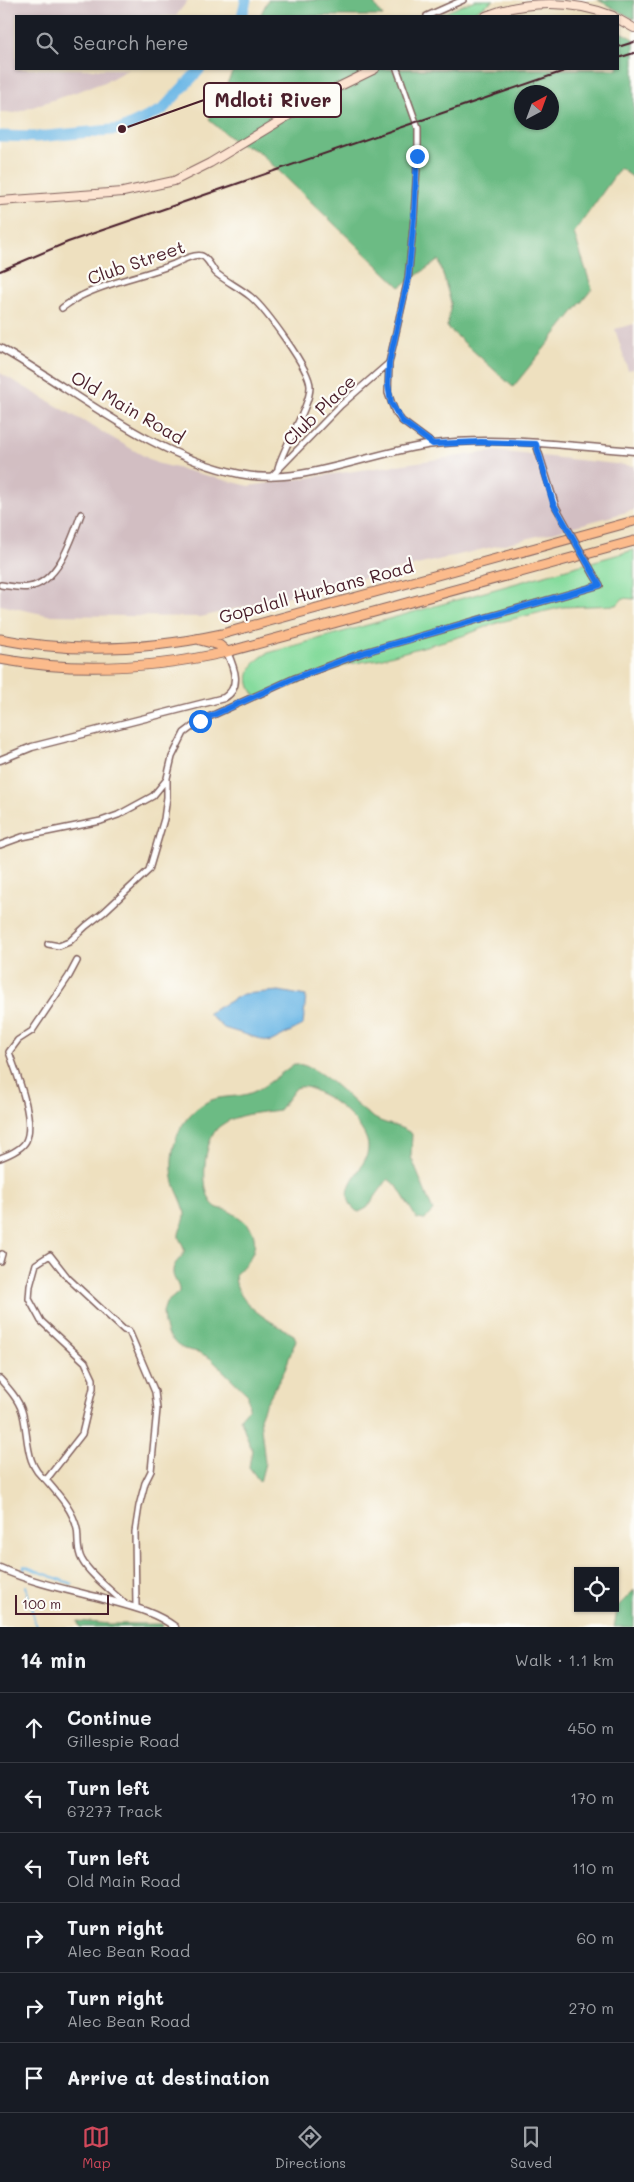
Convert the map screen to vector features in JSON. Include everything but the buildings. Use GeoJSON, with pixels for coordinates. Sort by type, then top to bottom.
{"type":"FeatureCollection","features":[{"type":"Feature","properties":{"kind":"main road"},"geometry":{"type":"LineString","coordinates":[[489,15],[525,2],[544,0],[577,4],[610,15]]}},
{"type":"Feature","properties":{"kind":"main road"},"geometry":{"type":"LineString","coordinates":[[619,20],[634,28]]}},
{"type":"Feature","properties":{"kind":"main road"},"geometry":{"type":"LineString","coordinates":[[0,201],[122,192],[174,181],[210,163],[326,93],[373,70]]}},
{"type":"Feature","properties":{"kind":"main road","name":"Gopalall Hurbans Road"},"geometry":{"type":"LineString","coordinates":[[0,639],[55,648],[88,650],[132,648],[197,639],[634,521]]}},
{"type":"Feature","properties":{"kind":"main road","name":"Gopalall Hurbans Road"},"geometry":{"type":"LineString","coordinates":[[0,659],[56,667],[121,668],[164,665],[227,652],[634,541]]}},
{"type":"Feature","properties":{"kind":"main road"},"geometry":{"type":"LineString","coordinates":[[227,652],[226,642],[234,630]]}},
{"type":"Feature","properties":{"kind":"main road"},"geometry":{"type":"LineString","coordinates":[[197,639],[219,645],[227,652]]}},
{"type":"Feature","properties":{"kind":"street"},"geometry":{"type":"LineString","coordinates":[[428,15],[463,0]]}},
{"type":"Feature","properties":{"kind":"street"},"geometry":{"type":"LineString","coordinates":[[398,70],[418,128],[418,148],[408,279],[389,363],[388,393],[395,412],[414,431],[433,444]]}},
{"type":"Feature","properties":{"kind":"street","name":"Club Street"},"geometry":{"type":"LineString","coordinates":[[62,308],[81,296],[102,288],[186,259],[201,255],[204,257],[217,273],[249,295],[258,304],[295,354],[309,379],[309,394],[278,468]]}},
{"type":"Feature","properties":{"kind":"street","name":"Old Main Road"},"geometry":{"type":"LineString","coordinates":[[0,348],[105,413],[176,453],[239,474],[270,478],[313,471],[381,453],[433,444],[481,442],[634,451]]}},
{"type":"Feature","properties":{"kind":"street","name":"Club Place"},"geometry":{"type":"LineString","coordinates":[[270,478],[341,405],[389,363]]}},
{"type":"Feature","properties":{"kind":"street"},"geometry":{"type":"LineString","coordinates":[[0,845],[22,836],[101,822],[132,809],[156,794],[167,778],[176,747],[190,727],[209,716],[255,696],[365,652],[600,585],[556,507],[536,444]]}},
{"type":"Feature","properties":{"kind":"street"},"geometry":{"type":"LineString","coordinates":[[2,585],[27,588],[37,585],[52,573],[61,559],[81,514]]}},
{"type":"Feature","properties":{"kind":"street"},"geometry":{"type":"LineString","coordinates":[[0,760],[32,747],[224,698],[232,691],[235,680],[227,652]]}},
{"type":"Feature","properties":{"kind":"street"},"geometry":{"type":"LineString","coordinates":[[48,944],[59,946],[69,942],[146,873],[156,850],[168,797],[167,778]]}},
{"type":"Feature","properties":{"kind":"street"},"geometry":{"type":"LineString","coordinates":[[156,794],[163,794],[168,797]]}},
{"type":"Feature","properties":{"kind":"street"},"geometry":{"type":"LineString","coordinates":[[0,1158],[22,1146],[28,1135],[25,1097],[8,1052],[18,1040],[32,1030],[77,961]]}},
{"type":"Feature","properties":{"kind":"street"},"geometry":{"type":"LineString","coordinates":[[0,1261],[2,1254]]}},
{"type":"Feature","properties":{"kind":"street"},"geometry":{"type":"LineString","coordinates":[[46,1480],[82,1434],[93,1388],[93,1379],[85,1362],[41,1321],[29,1299],[30,1286],[36,1264],[50,1256],[68,1278],[124,1330],[128,1331],[155,1392],[157,1408],[151,1471],[145,1483],[139,1506],[136,1532],[136,1607]]}},
{"type":"Feature","properties":{"kind":"street"},"geometry":{"type":"LineString","coordinates":[[0,1380],[15,1397],[22,1411],[33,1464],[39,1475],[46,1480],[70,1510],[77,1528],[77,1546],[81,1558],[89,1570],[125,1604]]}},
{"type":"Feature","properties":{"kind":"street"},"geometry":{"type":"LineString","coordinates":[[0,1568],[38,1582],[136,1607],[157,1615],[176,1627]]}},
{"type":"Feature","properties":{"kind":"shaded area"},"geometry":{"type":"Polygon","coordinates":[[[0,0],[188,0],[177,15],[15,15],[15,70],[127,70],[105,82],[15,113],[0,112],[0,0]]]}},
{"type":"Feature","properties":{"kind":"shaded area"},"geometry":{"type":"Polygon","coordinates":[[[634,324],[634,369],[628,370],[615,329],[634,324]]]}},
{"type":"Feature","properties":{"kind":"shaded area"},"geometry":{"type":"Polygon","coordinates":[[[0,373],[156,463],[249,486],[495,451],[634,466],[634,510],[550,533],[201,617],[47,615],[0,605],[0,373]]]}},
{"type":"Feature","properties":{"kind":"green space"},"geometry":{"type":"Polygon","coordinates":[[[268,0],[371,0],[382,15],[260,15],[268,0]]]}},
{"type":"Feature","properties":{"kind":"green space"},"geometry":{"type":"Polygon","coordinates":[[[475,0],[494,0],[469,15],[439,15],[475,0]]]}},
{"type":"Feature","properties":{"kind":"green space"},"geometry":{"type":"Polygon","coordinates":[[[598,0],[634,0],[634,19],[598,0]]]}},
{"type":"Feature","properties":{"kind":"green space"},"geometry":{"type":"Polygon","coordinates":[[[619,31],[634,39],[634,178],[620,168],[574,233],[592,289],[513,387],[447,327],[451,303],[439,260],[400,287],[258,151],[234,141],[209,120],[234,70],[619,70],[619,31]]]}},
{"type":"Feature","properties":{"kind":"green space"},"geometry":{"type":"Polygon","coordinates":[[[634,550],[634,599],[623,598],[617,605],[563,607],[500,622],[462,636],[379,659],[349,664],[257,698],[249,685],[249,672],[261,657],[268,653],[634,550]]]}},
{"type":"Feature","properties":{"kind":"green space"},"geometry":{"type":"Polygon","coordinates":[[[294,1064],[316,1071],[376,1119],[404,1129],[412,1134],[411,1157],[433,1211],[424,1220],[417,1219],[397,1186],[388,1179],[367,1208],[359,1212],[355,1210],[348,1197],[348,1190],[366,1156],[367,1141],[358,1124],[351,1116],[328,1098],[309,1088],[296,1088],[279,1110],[234,1118],[214,1132],[205,1166],[205,1179],[210,1201],[216,1207],[227,1210],[238,1217],[246,1223],[253,1233],[253,1251],[244,1266],[235,1275],[237,1286],[248,1304],[266,1318],[294,1335],[296,1340],[283,1374],[265,1405],[260,1418],[265,1463],[260,1482],[249,1467],[252,1450],[240,1418],[249,1408],[248,1395],[210,1358],[177,1345],[167,1334],[164,1324],[163,1312],[166,1303],[179,1292],[174,1277],[174,1265],[184,1252],[179,1234],[185,1218],[185,1211],[174,1183],[172,1160],[176,1138],[181,1127],[195,1110],[211,1100],[253,1092],[269,1083],[294,1064]]]}},
{"type":"Feature","properties":{"kind":"green space"},"geometry":{"type":"Polygon","coordinates":[[[634,1590],[634,1627],[614,1627],[617,1612],[619,1612],[619,1605],[634,1590]]]}},
{"type":"Feature","properties":{"kind":"green space"},"geometry":{"type":"Polygon","coordinates":[[[77,1621],[110,1624],[162,1624],[163,1627],[80,1627],[77,1621]]]}},
{"type":"Feature","properties":{"kind":"water"},"geometry":{"type":"Polygon","coordinates":[[[279,991],[306,996],[303,1025],[270,1042],[224,1028],[208,1013],[243,994],[279,991]]]}},
{"type":"Feature","properties":{"kind":"waterway"},"geometry":{"type":"LineString","coordinates":[[242,15],[246,0]]}},
{"type":"Feature","properties":{"kind":"waterway"},"geometry":{"type":"LineString","coordinates":[[0,136],[37,137],[122,129],[162,110],[199,70]]}},
{"type":"Feature","properties":{"kind":"waterway"},"geometry":{"type":"LineString","coordinates":[[24,1571],[24,1566],[72,1584]]}},
{"type":"Feature","properties":{"kind":"waterway"},"geometry":{"type":"LineString","coordinates":[[26,1586],[36,1627]]}},
{"type":"Feature","properties":{"kind":"railway"},"geometry":{"type":"LineString","coordinates":[[619,47],[634,42]]}},
{"type":"Feature","properties":{"kind":"railway"},"geometry":{"type":"LineString","coordinates":[[619,58],[634,53]]}},
{"type":"Feature","properties":{"kind":"railway"},"geometry":{"type":"LineString","coordinates":[[0,271],[68,242],[567,70]]}},
{"type":"Feature","properties":{"kind":"place","name":"Mdloti River"},"geometry":{"type":"Point","coordinates":[122,129]}},
{"type":"Feature","properties":{"kind":"route"},"geometry":{"type":"LineString","coordinates":[[200,721],[295,678],[365,652],[600,585],[553,503],[536,444],[481,442],[433,444],[402,421],[391,403],[388,393],[389,363],[408,279],[412,246],[417,156]]}}]}
